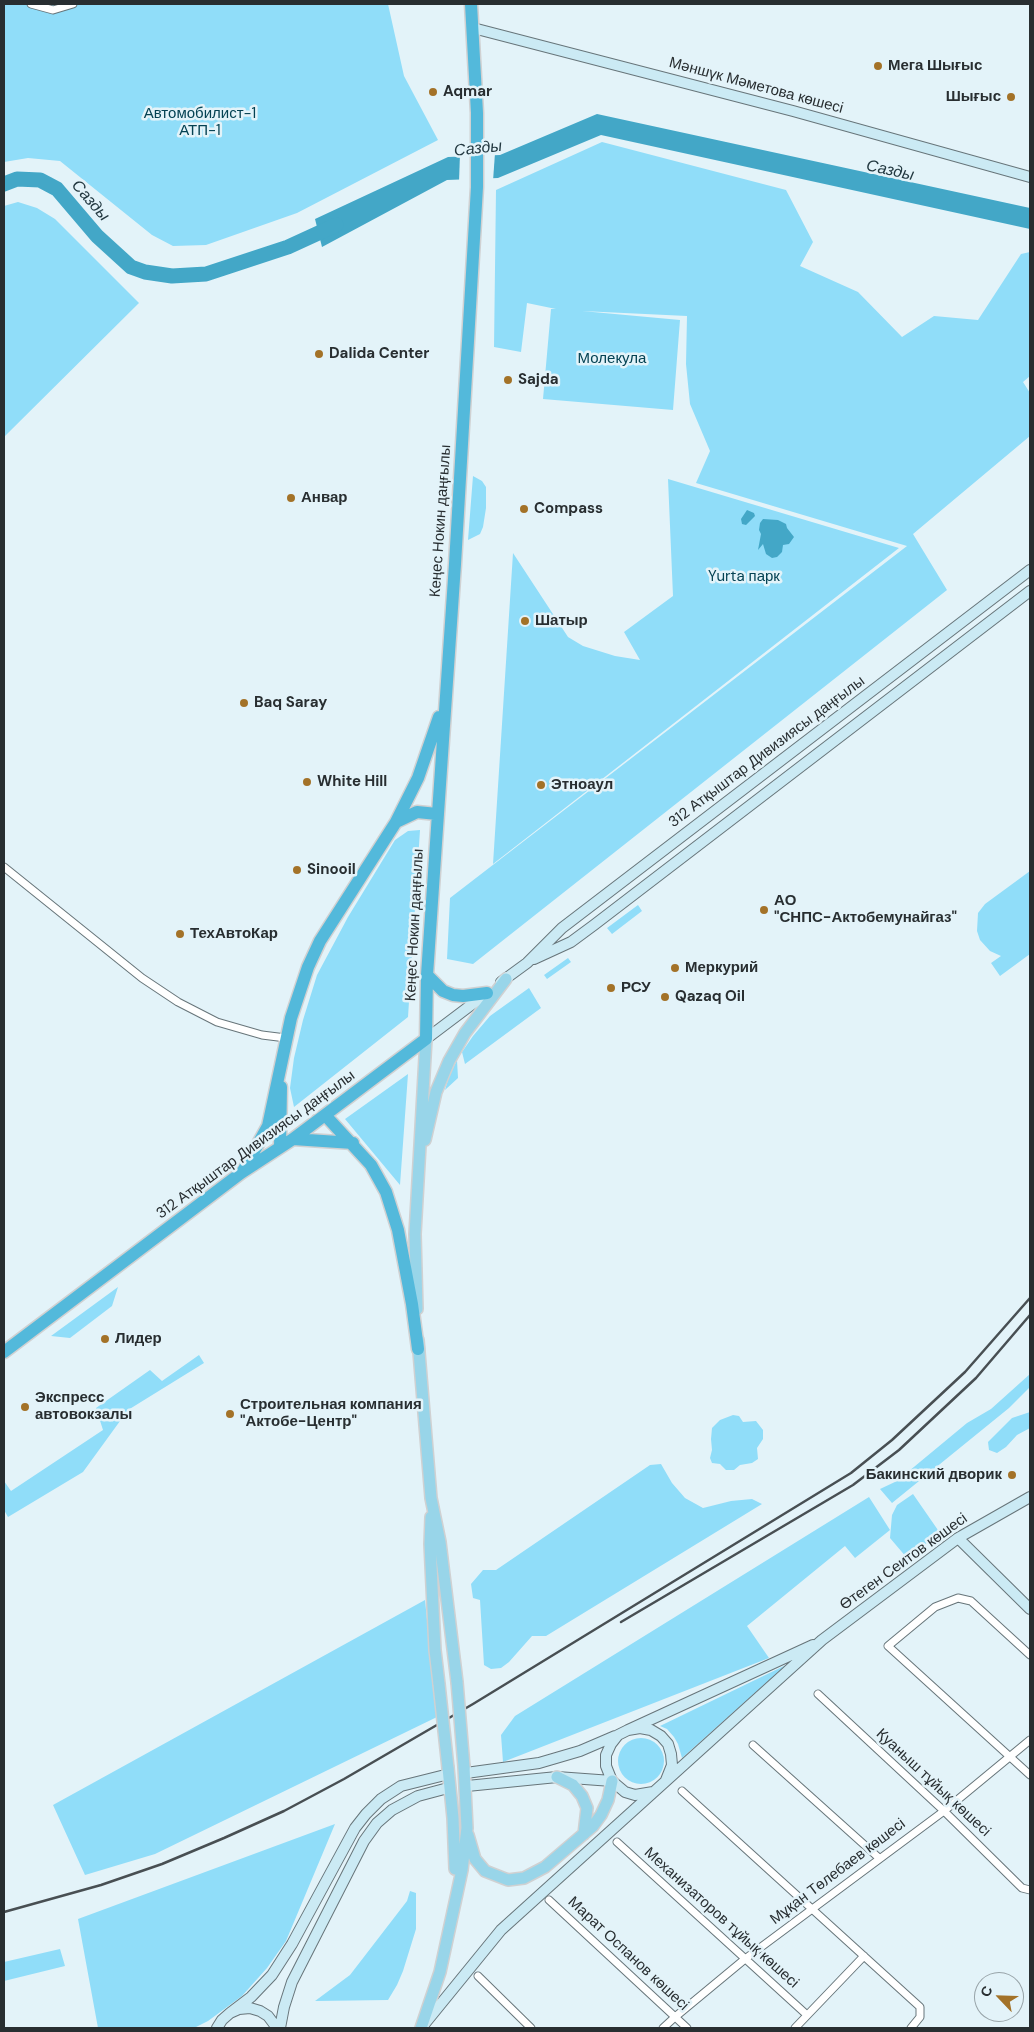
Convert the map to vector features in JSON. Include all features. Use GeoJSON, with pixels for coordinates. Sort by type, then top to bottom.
{"type":"FeatureCollection","features":[{"type":"Feature","properties":{"kind":"highway","name":"Кеңес Нокин даңғылы"},"geometry":{"type":"LineString","coordinates":[[426,1039],[427,975],[463,441],[477,187],[478,142],[471,4]]}},
{"type":"Feature","properties":{"kind":"highway"},"geometry":{"type":"LineString","coordinates":[[241,1174],[268,1126],[286,1038],[304,977],[320,941],[396,822],[425,760],[446,691]]}},
{"type":"Feature","properties":{"kind":"highway"},"geometry":{"type":"LineString","coordinates":[[396,822],[417,812],[437,814]]}},
{"type":"Feature","properties":{"kind":"highway"},"geometry":{"type":"LineString","coordinates":[[427,975],[443,991],[452,995],[463,996],[487,993]]}},
{"type":"Feature","properties":{"kind":"highway","name":"312 Атқыштар Дивизиясы даңғылы"},"geometry":{"type":"LineString","coordinates":[[4,1352],[241,1174],[293,1139],[426,1039]]}},
{"type":"Feature","properties":{"kind":"highway"},"geometry":{"type":"LineString","coordinates":[[280,1071],[282,1102],[280,1147]]}},
{"type":"Feature","properties":{"kind":"highway"},"geometry":{"type":"LineString","coordinates":[[325,1115],[353,1143],[371,1165],[386,1192],[398,1230],[412,1304],[418,1349]]}},
{"type":"Feature","properties":{"kind":"highway"},"geometry":{"type":"LineString","coordinates":[[293,1139],[353,1143]]}},
{"type":"Feature","properties":{"kind":"main road","name":"Мәншүк Мәметова көшесі"},"geometry":{"type":"LineString","coordinates":[[473,28],[776,107],[1030,177]]}},
{"type":"Feature","properties":{"kind":"main road","name":"312 Атқыштар Дивизиясы даңғылы"},"geometry":{"type":"LineString","coordinates":[[426,1039],[527,963],[562,928],[1030,570]]}},
{"type":"Feature","properties":{"kind":"main road","name":"312 Атқыштар Дивизиясы даңғылы"},"geometry":{"type":"LineString","coordinates":[[527,963],[571,942],[1030,591]]}},
{"type":"Feature","properties":{"kind":"main road"},"geometry":{"type":"LineString","coordinates":[[710,816],[720,829]]}},
{"type":"Feature","properties":{"kind":"main road"},"geometry":{"type":"LineString","coordinates":[[628,878],[638,891]]}},
{"type":"Feature","properties":{"kind":"main road"},"geometry":{"type":"LineString","coordinates":[[417,1181],[436,1092],[449,1061],[465,1033],[506,979]]}},
{"type":"Feature","properties":{"kind":"main road"},"geometry":{"type":"LineString","coordinates":[[426,1039],[415,1234],[418,1349],[431,1498],[430,1544],[435,1650],[456,1858],[454,1911]]}},
{"type":"Feature","properties":{"kind":"main road","name":"Өтеген Сеитов көшесі"},"geometry":{"type":"LineString","coordinates":[[822,1640],[958,1538],[1030,1497]]}},
{"type":"Feature","properties":{"kind":"main road"},"geometry":{"type":"LineString","coordinates":[[422,2028],[440,1972],[454,1911],[467,1828],[465,1770],[457,1682],[440,1542],[431,1498]]}},
{"type":"Feature","properties":{"kind":"main road"},"geometry":{"type":"LineString","coordinates":[[958,1538],[1030,1608]]}},
{"type":"Feature","properties":{"kind":"main road"},"geometry":{"type":"LineString","coordinates":[[465,1770],[540,1763],[580,1751],[746,1677],[822,1640]]}},
{"type":"Feature","properties":{"kind":"main road"},"geometry":{"type":"LineString","coordinates":[[422,2028],[501,1930],[822,1640]]}},
{"type":"Feature","properties":{"kind":"main road"},"geometry":{"type":"LineString","coordinates":[[618,1735],[610,1744],[606,1755],[606,1766],[612,1782],[625,1792],[635,1795],[646,1794],[660,1787],[670,1775],[672,1765],[672,1754],[668,1744],[661,1736],[651,1730],[640,1728],[628,1730]]}},
{"type":"Feature","properties":{"kind":"main road"},"geometry":{"type":"LineString","coordinates":[[223,2020],[251,1997],[272,1975],[292,1944],[355,1828],[366,1814],[381,1799],[401,1786],[447,1771]]}},
{"type":"Feature","properties":{"kind":"main road"},"geometry":{"type":"LineString","coordinates":[[467,1786],[557,1777],[612,1782]]}},
{"type":"Feature","properties":{"kind":"main road"},"geometry":{"type":"LineString","coordinates":[[557,1777],[573,1785],[582,1796],[587,1808],[584,1834]]}},
{"type":"Feature","properties":{"kind":"main road"},"geometry":{"type":"LineString","coordinates":[[467,1828],[478,1865],[491,1875],[508,1880],[524,1878],[545,1867],[584,1834],[601,1815],[608,1800],[612,1782]]}},
{"type":"Feature","properties":{"kind":"main road"},"geometry":{"type":"LineString","coordinates":[[279,2028],[292,1982],[364,1841],[377,1823],[405,1802],[418,1796],[448,1788]]}},
{"type":"Feature","properties":{"kind":"main road"},"geometry":{"type":"LineString","coordinates":[[209,2028],[244,2009],[260,2010],[279,2028]]}},
{"type":"Feature","properties":{"kind":"street"},"geometry":{"type":"LineString","coordinates":[[31,4],[54,10],[74,4]]}},
{"type":"Feature","properties":{"kind":"street"},"geometry":{"type":"LineString","coordinates":[[4,867],[134,972],[178,1002],[217,1022],[262,1035],[286,1038]]}},
{"type":"Feature","properties":{"kind":"street"},"geometry":{"type":"LineString","coordinates":[[1030,1655],[971,1601],[958,1598],[935,1607],[888,1646],[1030,1775]]}},
{"type":"Feature","properties":{"kind":"street","name":"Қуаныш тұйық көшесі"},"geometry":{"type":"LineString","coordinates":[[818,1694],[944,1811],[1022,1888],[1030,1890]]}},
{"type":"Feature","properties":{"kind":"street","name":"Мұқан Төлебаев көшесі"},"geometry":{"type":"LineString","coordinates":[[663,2028],[674,2016],[745,1958],[944,1811],[1030,1740]]}},
{"type":"Feature","properties":{"kind":"street"},"geometry":{"type":"LineString","coordinates":[[753,1744],[879,1858]]}},
{"type":"Feature","properties":{"kind":"street"},"geometry":{"type":"LineString","coordinates":[[682,1791],[920,2007],[920,2017],[911,2028]]}},
{"type":"Feature","properties":{"kind":"street","name":"Механизаторов тұйық көшесі"},"geometry":{"type":"LineString","coordinates":[[617,1842],[807,2015]]}},
{"type":"Feature","properties":{"kind":"street","name":"Марат Оспанов көшесі"},"geometry":{"type":"LineString","coordinates":[[549,1900],[687,2028]]}},
{"type":"Feature","properties":{"kind":"street"},"geometry":{"type":"LineString","coordinates":[[795,2028],[864,1956]]}},
{"type":"Feature","properties":{"kind":"street"},"geometry":{"type":"LineString","coordinates":[[478,1976],[531,2028]]}},
{"type":"Feature","properties":{"kind":"green space","name":"Автомобилист-1 АТП-1"},"geometry":{"type":"Polygon","coordinates":[[[4,4],[388,4],[404,76],[438,140],[297,213],[206,245],[173,246],[152,235],[60,161],[28,158],[4,162],[4,4]]]}},
{"type":"Feature","properties":{"kind":"green space","name":"Молекула"},"geometry":{"type":"Polygon","coordinates":[[[602,142],[786,190],[813,242],[800,266],[858,292],[902,337],[934,316],[978,320],[1021,254],[1030,252],[1030,376],[1023,382],[1030,393],[1030,436],[913,534],[947,590],[473,964],[447,959],[450,898],[907,546],[696,483],[710,451],[690,404],[686,364],[687,316],[582,311],[680,320],[673,410],[543,399],[551,309],[556,309],[527,303],[521,352],[494,347],[496,190],[602,142]]]}},
{"type":"Feature","properties":{"kind":"green space"},"geometry":{"type":"Polygon","coordinates":[[[18,202],[37,208],[55,219],[139,303],[4,437],[4,206],[18,202]]]}},
{"type":"Feature","properties":{"kind":"green space"},"geometry":{"type":"Polygon","coordinates":[[[473,476],[482,481],[486,487],[486,508],[480,534],[468,540],[473,476]]]}},
{"type":"Feature","properties":{"kind":"green space","name":"Yurta парк"},"geometry":{"type":"Polygon","coordinates":[[[668,479],[899,548],[493,864],[513,553],[568,637],[583,646],[615,656],[640,660],[624,632],[673,596],[668,479]]]}},
{"type":"Feature","properties":{"kind":"green space"},"geometry":{"type":"Polygon","coordinates":[[[420,830],[408,1017],[294,1107],[290,1088],[294,1058],[317,975],[348,917],[395,840],[408,831],[420,830]]]}},
{"type":"Feature","properties":{"kind":"green space"},"geometry":{"type":"Polygon","coordinates":[[[1030,871],[1030,954],[1000,976],[991,963],[1001,956],[990,951],[980,940],[977,931],[978,913],[985,904],[1030,871]]]}},
{"type":"Feature","properties":{"kind":"green space"},"geometry":{"type":"Polygon","coordinates":[[[638,905],[642,911],[612,934],[607,928],[638,905]]]}},
{"type":"Feature","properties":{"kind":"green space"},"geometry":{"type":"Polygon","coordinates":[[[568,958],[571,962],[547,979],[544,975],[568,958]]]}},
{"type":"Feature","properties":{"kind":"green space"},"geometry":{"type":"Polygon","coordinates":[[[529,988],[541,1008],[465,1064],[462,1052],[473,1036],[490,1016],[529,988]]]}},
{"type":"Feature","properties":{"kind":"green space"},"geometry":{"type":"Polygon","coordinates":[[[457,1060],[458,1078],[445,1090],[449,1076],[457,1060]]]}},
{"type":"Feature","properties":{"kind":"green space"},"geometry":{"type":"Polygon","coordinates":[[[408,1074],[400,1185],[345,1119],[408,1074]]]}},
{"type":"Feature","properties":{"kind":"green space"},"geometry":{"type":"Polygon","coordinates":[[[118,1287],[112,1306],[70,1338],[51,1336],[118,1287]]]}},
{"type":"Feature","properties":{"kind":"green space"},"geometry":{"type":"Polygon","coordinates":[[[199,1355],[204,1363],[128,1410],[83,1472],[8,1517],[4,1510],[4,1481],[11,1491],[103,1430],[96,1408],[150,1370],[162,1381],[199,1355]]]}},
{"type":"Feature","properties":{"kind":"green space"},"geometry":{"type":"Polygon","coordinates":[[[1030,1374],[1030,1387],[1009,1408],[892,1503],[880,1489],[897,1481],[967,1423],[991,1409],[1030,1374]]]}},
{"type":"Feature","properties":{"kind":"green space"},"geometry":{"type":"Polygon","coordinates":[[[1030,1412],[1030,1428],[1017,1435],[1006,1447],[997,1453],[989,1450],[988,1442],[1012,1418],[1030,1412]]]}},
{"type":"Feature","properties":{"kind":"green space"},"geometry":{"type":"Polygon","coordinates":[[[733,1415],[739,1416],[743,1422],[756,1421],[763,1430],[763,1439],[757,1448],[758,1459],[752,1463],[740,1465],[734,1470],[726,1470],[720,1464],[712,1463],[710,1458],[712,1428],[720,1420],[733,1415]]]}},
{"type":"Feature","properties":{"kind":"green space"},"geometry":{"type":"Polygon","coordinates":[[[661,1464],[672,1483],[685,1498],[703,1508],[731,1501],[752,1499],[762,1504],[546,1636],[532,1636],[509,1662],[501,1668],[491,1669],[484,1665],[480,1600],[473,1598],[471,1584],[483,1570],[496,1570],[650,1465],[661,1464]]]}},
{"type":"Feature","properties":{"kind":"green space"},"geometry":{"type":"Polygon","coordinates":[[[913,1494],[940,1533],[907,1558],[890,1538],[892,1515],[897,1505],[913,1494]]]}},
{"type":"Feature","properties":{"kind":"green space"},"geometry":{"type":"Polygon","coordinates":[[[869,1497],[890,1530],[855,1558],[845,1546],[747,1626],[769,1658],[503,1762],[501,1735],[515,1716],[869,1497]]]}},
{"type":"Feature","properties":{"kind":"green space"},"geometry":{"type":"Polygon","coordinates":[[[425,1600],[437,1717],[155,1854],[85,1875],[53,1805],[425,1600]]]}},
{"type":"Feature","properties":{"kind":"green space"},"geometry":{"type":"Polygon","coordinates":[[[786,1665],[682,1758],[674,1737],[667,1729],[660,1726],[786,1665]]]}},
{"type":"Feature","properties":{"kind":"green space"},"geometry":{"type":"Polygon","coordinates":[[[646,1738],[658,1744],[663,1752],[663,1770],[658,1778],[650,1783],[636,1784],[624,1778],[619,1770],[618,1756],[624,1744],[632,1739],[646,1738]]]}},
{"type":"Feature","properties":{"kind":"green space"},"geometry":{"type":"Polygon","coordinates":[[[335,1824],[286,1941],[267,1968],[242,1996],[208,2021],[194,2028],[98,2028],[78,1919],[335,1824]]]}},
{"type":"Feature","properties":{"kind":"green space"},"geometry":{"type":"Polygon","coordinates":[[[410,1891],[416,1893],[416,1929],[403,1971],[388,2000],[315,2001],[350,1975],[407,1901],[410,1891]]]}},
{"type":"Feature","properties":{"kind":"green space"},"geometry":{"type":"Polygon","coordinates":[[[60,1949],[65,1966],[4,1981],[4,1962],[60,1949]]]}},
{"type":"Feature","properties":{"kind":"shaded area"},"geometry":{"type":"Polygon","coordinates":[[[597,114],[1030,208],[1030,229],[601,135],[498,178],[447,180],[322,247],[315,219],[448,157],[500,155],[597,114]]]}},
{"type":"Feature","properties":{"kind":"shaded area"},"geometry":{"type":"Polygon","coordinates":[[[747,510],[754,513],[755,516],[746,525],[742,524],[741,519],[747,510]]]}},
{"type":"Feature","properties":{"kind":"shaded area"},"geometry":{"type":"Polygon","coordinates":[[[763,519],[778,520],[786,524],[794,537],[789,544],[783,545],[782,552],[777,557],[772,558],[766,554],[763,544],[758,550],[761,534],[759,530],[760,523],[763,519]]]}},
{"type":"Feature","properties":{"kind":"pier"},"geometry":{"type":"Polygon","coordinates":[[[495,153],[493,181],[459,182],[460,154],[495,153]]]}},
{"type":"Feature","properties":{"kind":"waterway","name":"Сазды"},"geometry":{"type":"LineString","coordinates":[[4,184],[17,179],[40,180],[57,189],[97,236],[131,267],[145,272],[172,276],[206,274],[288,247],[336,225]]}},
{"type":"Feature","properties":{"kind":"railway"},"geometry":{"type":"LineString","coordinates":[[4,1912],[101,1885],[162,1864],[224,1838],[284,1811],[344,1779],[473,1704],[851,1473],[892,1440],[965,1372],[1030,1298]]}},
{"type":"Feature","properties":{"kind":"railway"},"geometry":{"type":"LineString","coordinates":[[621,1622],[853,1485],[899,1450],[976,1378],[1030,1315]]}},
{"type":"Feature","properties":{"kind":"place","name":"Мега Шығыс"},"geometry":{"type":"Point","coordinates":[878,66]}},
{"type":"Feature","properties":{"kind":"place","name":"Aqmar"},"geometry":{"type":"Point","coordinates":[433,92]}},
{"type":"Feature","properties":{"kind":"place","name":"Шығыс"},"geometry":{"type":"Point","coordinates":[1011,97]}},
{"type":"Feature","properties":{"kind":"place","name":"Dalida Center"},"geometry":{"type":"Point","coordinates":[319,354]}},
{"type":"Feature","properties":{"kind":"place","name":"Sajda"},"geometry":{"type":"Point","coordinates":[508,380]}},
{"type":"Feature","properties":{"kind":"place","name":"Анвар"},"geometry":{"type":"Point","coordinates":[291,498]}},
{"type":"Feature","properties":{"kind":"place","name":"Compass"},"geometry":{"type":"Point","coordinates":[524,509]}},
{"type":"Feature","properties":{"kind":"place","name":"Шатыр"},"geometry":{"type":"Point","coordinates":[525,621]}},
{"type":"Feature","properties":{"kind":"place","name":"Baq Saray"},"geometry":{"type":"Point","coordinates":[244,703]}},
{"type":"Feature","properties":{"kind":"place","name":"White Hill"},"geometry":{"type":"Point","coordinates":[307,782]}},
{"type":"Feature","properties":{"kind":"place","name":"Этноаул"},"geometry":{"type":"Point","coordinates":[541,785]}},
{"type":"Feature","properties":{"kind":"place","name":"Sinooil"},"geometry":{"type":"Point","coordinates":[297,870]}},
{"type":"Feature","properties":{"kind":"place","name":"АО \"СНПС-Актобемунайгаз\""},"geometry":{"type":"Point","coordinates":[764,910]}},
{"type":"Feature","properties":{"kind":"place","name":"ТехАвтоКар"},"geometry":{"type":"Point","coordinates":[180,934]}},
{"type":"Feature","properties":{"kind":"place","name":"Меркурий"},"geometry":{"type":"Point","coordinates":[675,968]}},
{"type":"Feature","properties":{"kind":"place","name":"РСУ"},"geometry":{"type":"Point","coordinates":[611,988]}},
{"type":"Feature","properties":{"kind":"place","name":"Qazaq Oil"},"geometry":{"type":"Point","coordinates":[665,997]}},
{"type":"Feature","properties":{"kind":"place","name":"Лидер"},"geometry":{"type":"Point","coordinates":[105,1339]}},
{"type":"Feature","properties":{"kind":"place","name":"Экспресс автовокзалы"},"geometry":{"type":"Point","coordinates":[25,1407]}},
{"type":"Feature","properties":{"kind":"place","name":"Строительная компания \"Актобе-Центр\""},"geometry":{"type":"Point","coordinates":[230,1414]}},
{"type":"Feature","properties":{"kind":"place","name":"Бакинский дворик"},"geometry":{"type":"Point","coordinates":[1012,1475]}}]}
